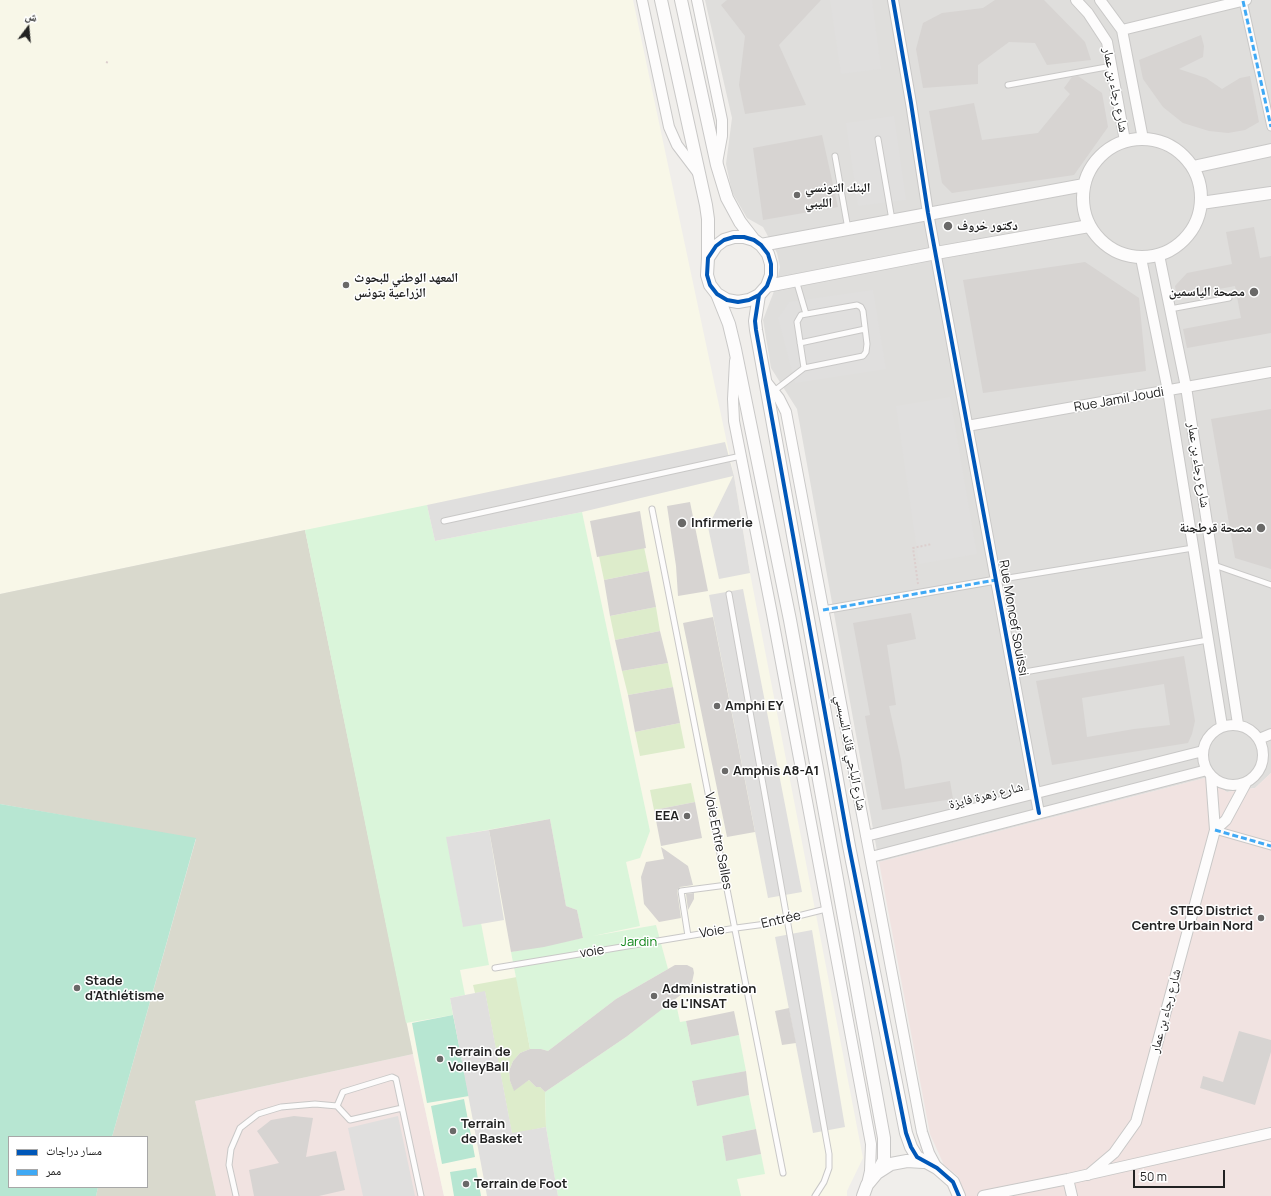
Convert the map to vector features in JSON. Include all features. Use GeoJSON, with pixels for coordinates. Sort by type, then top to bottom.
{"type":"FeatureCollection","features":[{"type":"Feature","properties":{"kind":"street"},"geometry":{"type":"LineString","coordinates":[[642,0],[669,127],[677,146],[699,174]]}},
{"type":"Feature","properties":{"kind":"street"},"geometry":{"type":"LineString","coordinates":[[661,0],[708,219],[707,275],[710,285],[717,294],[729,324],[735,349],[790,620],[884,1138],[884,1160],[865,1191]]}},
{"type":"Feature","properties":{"kind":"street"},"geometry":{"type":"LineString","coordinates":[[681,0],[717,165],[727,198],[740,222],[768,254],[771,264],[771,275],[763,290],[755,326],[849,846],[906,1133],[911,1147],[917,1157],[923,1162],[938,1168],[953,1182],[959,1196]]}},
{"type":"Feature","properties":{"kind":"street"},"geometry":{"type":"LineString","coordinates":[[697,0],[722,120],[722,136],[717,165]]}},
{"type":"Feature","properties":{"kind":"street","name":"Rue Moncef Souissi"},"geometry":{"type":"LineString","coordinates":[[893,0],[912,103],[928,213],[1034,795],[1039,813]]}},
{"type":"Feature","properties":{"kind":"street","name":"شارع رجاء بن عمار"},"geometry":{"type":"LineString","coordinates":[[1076,0],[1088,13],[1107,42],[1125,141]]}},
{"type":"Feature","properties":{"kind":"street","name":"شارع رجاء بن عمار"},"geometry":{"type":"LineString","coordinates":[[1100,0],[1122,30],[1143,139]]}},
{"type":"Feature","properties":{"kind":"street"},"geometry":{"type":"LineString","coordinates":[[1122,30],[1245,0],[1271,127]]}},
{"type":"Feature","properties":{"kind":"street"},"geometry":{"type":"LineString","coordinates":[[1143,139],[1162,142],[1180,152],[1193,167],[1200,184],[1201,203],[1197,220],[1188,236],[1175,248],[1159,255],[1141,258],[1120,254],[1102,243],[1089,226],[1083,206],[1084,185],[1092,165],[1106,150],[1125,141],[1143,139]]}},
{"type":"Feature","properties":{"kind":"street"},"geometry":{"type":"LineString","coordinates":[[1193,167],[1271,150]]}},
{"type":"Feature","properties":{"kind":"street"},"geometry":{"type":"LineString","coordinates":[[708,258],[716,246],[724,240],[734,237],[744,237],[757,243],[1084,185]]}},
{"type":"Feature","properties":{"kind":"street"},"geometry":{"type":"LineString","coordinates":[[1201,203],[1271,193]]}},
{"type":"Feature","properties":{"kind":"street"},"geometry":{"type":"LineString","coordinates":[[717,294],[727,300],[738,302],[749,300],[763,290],[796,280],[1089,226]]}},
{"type":"Feature","properties":{"kind":"street","name":"شارع رجاء بن عمار"},"geometry":{"type":"LineString","coordinates":[[1159,255],[1186,387],[1238,724]]}},
{"type":"Feature","properties":{"kind":"street","name":"شارع رجاء بن عمار"},"geometry":{"type":"LineString","coordinates":[[1141,258],[1168,391],[1222,726]]}},
{"type":"Feature","properties":{"kind":"street"},"geometry":{"type":"LineString","coordinates":[[735,349],[733,399],[734,421],[871,1144],[870,1171],[865,1191]]}},
{"type":"Feature","properties":{"kind":"street","name":"Rue Jamil Joudi"},"geometry":{"type":"LineString","coordinates":[[967,426],[1271,372]]}},
{"type":"Feature","properties":{"kind":"street","name":"شارع الباجي قائد السبسي"},"geometry":{"type":"LineString","coordinates":[[764,379],[774,391],[786,412],[922,1132],[938,1168]]}},
{"type":"Feature","properties":{"kind":"street"},"geometry":{"type":"LineString","coordinates":[[823,610],[996,580]]}},
{"type":"Feature","properties":{"kind":"street"},"geometry":{"type":"LineString","coordinates":[[1238,724],[1250,729],[1259,739],[1267,760],[1259,771],[1246,782],[1234,785],[1222,783],[1209,773],[1203,761],[1203,751],[1206,740],[1213,732],[1222,726],[1238,724]]}},
{"type":"Feature","properties":{"kind":"street"},"geometry":{"type":"LineString","coordinates":[[1259,739],[1271,734]]}},
{"type":"Feature","properties":{"kind":"street","name":"شارع زهرة فايزة"},"geometry":{"type":"LineString","coordinates":[[866,836],[1034,795],[1203,751]]}},
{"type":"Feature","properties":{"kind":"street"},"geometry":{"type":"LineString","coordinates":[[871,857],[1039,813],[1209,773]]}},
{"type":"Feature","properties":{"kind":"street","name":"شارع رجاء بن عمار"},"geometry":{"type":"LineString","coordinates":[[1088,1175],[1114,1153],[1136,1122],[1215,830],[1209,773]]}},
{"type":"Feature","properties":{"kind":"street","name":"شارع رجاء بن عمار"},"geometry":{"type":"LineString","coordinates":[[1215,830],[1226,820],[1246,782]]}},
{"type":"Feature","properties":{"kind":"street"},"geometry":{"type":"LineString","coordinates":[[1215,830],[1271,846]]}},
{"type":"Feature","properties":{"kind":"street"},"geometry":{"type":"LineString","coordinates":[[983,1196],[1258,1138],[1271,1133]]}},
{"type":"Feature","properties":{"kind":"street"},"geometry":{"type":"LineString","coordinates":[[877,1173],[891,1164],[907,1161],[923,1162]]}},
{"type":"Feature","properties":{"kind":"street"},"geometry":{"type":"LineString","coordinates":[[1068,1179],[1072,1196]]}},
{"type":"Feature","properties":{"kind":"lane"},"geometry":{"type":"LineString","coordinates":[[1008,85],[1112,66]]}},
{"type":"Feature","properties":{"kind":"lane"},"geometry":{"type":"LineString","coordinates":[[878,139],[892,220]]}},
{"type":"Feature","properties":{"kind":"lane"},"geometry":{"type":"LineString","coordinates":[[835,156],[848,228]]}},
{"type":"Feature","properties":{"kind":"lane"},"geometry":{"type":"LineString","coordinates":[[796,280],[806,314]]}},
{"type":"Feature","properties":{"kind":"lane"},"geometry":{"type":"LineString","coordinates":[[1170,310],[1229,298]]}},
{"type":"Feature","properties":{"kind":"lane"},"geometry":{"type":"LineString","coordinates":[[774,391],[804,368],[863,356],[866,352],[867,344],[863,311],[861,307],[857,305],[801,315],[797,322],[804,368]]}},
{"type":"Feature","properties":{"kind":"lane"},"geometry":{"type":"LineString","coordinates":[[800,343],[865,329]]}},
{"type":"Feature","properties":{"kind":"lane"},"geometry":{"type":"LineString","coordinates":[[444,521],[741,456]]}},
{"type":"Feature","properties":{"kind":"lane","name":"Voie Entre Salles"},"geometry":{"type":"LineString","coordinates":[[652,509],[736,928],[783,1173]]}},
{"type":"Feature","properties":{"kind":"lane"},"geometry":{"type":"LineString","coordinates":[[996,580],[1193,548]]}},
{"type":"Feature","properties":{"kind":"lane"},"geometry":{"type":"LineString","coordinates":[[1214,566],[1271,585]]}},
{"type":"Feature","properties":{"kind":"lane"},"geometry":{"type":"LineString","coordinates":[[728,594],[829,1154],[829,1168],[824,1182],[815,1196]]}},
{"type":"Feature","properties":{"kind":"lane"},"geometry":{"type":"LineString","coordinates":[[1013,674],[1208,640]]}},
{"type":"Feature","properties":{"kind":"lane"},"geometry":{"type":"LineString","coordinates":[[688,936],[681,891],[727,885]]}},
{"type":"Feature","properties":{"kind":"lane","name":"Entrée"},"geometry":{"type":"LineString","coordinates":[[736,928],[766,924],[826,908]]}},
{"type":"Feature","properties":{"kind":"lane","name":"Voie"},"geometry":{"type":"LineString","coordinates":[[688,936],[736,928]]}},
{"type":"Feature","properties":{"kind":"lane","name":"voie"},"geometry":{"type":"LineString","coordinates":[[495,968],[688,936]]}},
{"type":"Feature","properties":{"kind":"lane"},"geometry":{"type":"LineString","coordinates":[[337,1106],[343,1092],[392,1077],[396,1079],[421,1196]]}},
{"type":"Feature","properties":{"kind":"lane"},"geometry":{"type":"LineString","coordinates":[[236,1196],[229,1165],[230,1149],[240,1128],[258,1114],[281,1107],[315,1104],[337,1106],[350,1120],[402,1108]]}},
{"type":"Feature","properties":{"kind":"path"},"geometry":{"type":"LineString","coordinates":[[920,593],[913,548],[932,544]]}},
{"type":"Feature","properties":{"kind":"shaded area"},"geometry":{"type":"Polygon","coordinates":[[[0,0],[633,0],[734,476],[750,573],[863,1158],[847,1191],[847,1196],[444,1196],[413,1054],[305,530],[0,594],[0,0]]]}},
{"type":"Feature","properties":{"kind":"shaded area"},"geometry":{"type":"Polygon","coordinates":[[[705,0],[1271,0],[1271,773],[1255,788],[1227,792],[1205,778],[879,862],[797,409],[771,368],[763,320],[776,286],[780,267],[777,253],[763,227],[747,218],[732,192],[726,164],[732,118],[705,0]]]}},
{"type":"Feature","properties":{"kind":"shaded area"},"geometry":{"type":"Polygon","coordinates":[[[830,0],[872,0],[881,69],[841,74],[830,0]]]}},
{"type":"Feature","properties":{"kind":"shaded area"},"geometry":{"type":"Polygon","coordinates":[[[894,116],[906,200],[858,206],[846,123],[894,116]]]}},
{"type":"Feature","properties":{"kind":"shaded area"},"geometry":{"type":"Polygon","coordinates":[[[873,290],[886,369],[795,383],[778,318],[789,302],[873,290]]]}},
{"type":"Feature","properties":{"kind":"shaded area"},"geometry":{"type":"Polygon","coordinates":[[[950,397],[977,554],[919,564],[896,406],[950,397]]]}},
{"type":"Feature","properties":{"kind":"shaded area"},"geometry":{"type":"Polygon","coordinates":[[[725,442],[734,476],[750,573],[719,579],[708,527],[733,476],[582,512],[435,541],[427,505],[725,442]]]}},
{"type":"Feature","properties":{"kind":"shaded area"},"geometry":{"type":"Polygon","coordinates":[[[305,530],[413,1054],[195,1101],[216,1196],[96,1196],[98,1188],[148,1188],[148,1136],[112,1136],[196,839],[0,804],[0,594],[305,530]]]}},
{"type":"Feature","properties":{"kind":"shaded area"},"geometry":{"type":"Polygon","coordinates":[[[743,589],[802,892],[768,898],[709,595],[743,589]]]}},
{"type":"Feature","properties":{"kind":"shaded area"},"geometry":{"type":"Polygon","coordinates":[[[1271,773],[1271,1196],[966,1196],[958,1176],[944,1165],[930,1134],[879,862],[1205,778],[1227,792],[1255,788],[1271,773]]]}},
{"type":"Feature","properties":{"kind":"shaded area"},"geometry":{"type":"Polygon","coordinates":[[[489,830],[504,920],[463,927],[446,837],[489,830]]]}},
{"type":"Feature","properties":{"kind":"shaded area"},"geometry":{"type":"Polygon","coordinates":[[[812,930],[845,1127],[813,1133],[775,937],[812,930]]]}},
{"type":"Feature","properties":{"kind":"shaded area"},"geometry":{"type":"Polygon","coordinates":[[[485,991],[512,1133],[546,1127],[558,1196],[487,1196],[450,998],[485,991]]]}},
{"type":"Feature","properties":{"kind":"shaded area"},"geometry":{"type":"Polygon","coordinates":[[[413,1054],[444,1196],[216,1196],[195,1101],[413,1054]]]}},
{"type":"Feature","properties":{"kind":"shaded area"},"geometry":{"type":"Polygon","coordinates":[[[398,1116],[415,1196],[363,1196],[348,1128],[398,1116]]]}},
{"type":"Feature","properties":{"kind":"green space","name":"Jardin"},"geometry":{"type":"Polygon","coordinates":[[[427,505],[435,541],[582,512],[650,831],[640,858],[626,862],[640,926],[593,936],[656,925],[668,969],[616,999],[548,1051],[541,1049],[530,1049],[511,952],[583,938],[577,910],[566,906],[550,819],[447,837],[463,926],[481,923],[489,965],[460,970],[465,995],[450,998],[453,1015],[406,1023],[305,530],[427,505]]]}},
{"type":"Feature","properties":{"kind":"green space"},"geometry":{"type":"Polygon","coordinates":[[[644,547],[649,571],[604,580],[599,556],[644,547]]]}},
{"type":"Feature","properties":{"kind":"green space"},"geometry":{"type":"Polygon","coordinates":[[[656,607],[660,631],[615,640],[610,616],[656,607]]]}},
{"type":"Feature","properties":{"kind":"green space"},"geometry":{"type":"Polygon","coordinates":[[[668,663],[673,687],[628,695],[622,671],[668,663]]]}},
{"type":"Feature","properties":{"kind":"green space"},"geometry":{"type":"Polygon","coordinates":[[[680,723],[685,748],[640,756],[635,732],[680,723]]]}},
{"type":"Feature","properties":{"kind":"green space"},"geometry":{"type":"Polygon","coordinates":[[[691,783],[695,802],[654,810],[650,790],[691,783]]]}},
{"type":"Feature","properties":{"kind":"green space","name":"Stade d'Athlétisme"},"geometry":{"type":"Polygon","coordinates":[[[0,804],[196,838],[112,1136],[8,1136],[8,1188],[98,1188],[96,1196],[0,1196],[0,804]]]}},
{"type":"Feature","properties":{"kind":"green space"},"geometry":{"type":"Polygon","coordinates":[[[517,977],[530,1049],[520,1053],[513,1061],[509,1071],[510,1081],[514,1090],[529,1080],[536,1087],[540,1087],[545,1092],[546,1127],[512,1134],[485,992],[475,993],[473,985],[517,977]]]}},
{"type":"Feature","properties":{"kind":"green space"},"geometry":{"type":"Polygon","coordinates":[[[675,999],[680,1022],[686,1021],[691,1045],[739,1035],[746,1071],[692,1082],[697,1105],[749,1095],[756,1129],[722,1136],[726,1160],[761,1154],[765,1174],[737,1179],[741,1196],[558,1196],[546,1127],[545,1092],[626,1037],[675,999]]]}},
{"type":"Feature","properties":{"kind":"green space","name":"Terrain de VolleyBall"},"geometry":{"type":"Polygon","coordinates":[[[453,1015],[469,1096],[427,1103],[412,1023],[453,1015]]]}},
{"type":"Feature","properties":{"kind":"green space","name":"Terrain de Basket"},"geometry":{"type":"Polygon","coordinates":[[[464,1099],[475,1157],[442,1164],[431,1106],[464,1099]]]}},
{"type":"Feature","properties":{"kind":"green space","name":"Terrain de Foot"},"geometry":{"type":"Polygon","coordinates":[[[476,1168],[481,1196],[454,1196],[450,1172],[476,1168]]]}},
{"type":"Feature","properties":{"kind":"building"},"geometry":{"type":"Polygon","coordinates":[[[727,0],[821,0],[779,45],[806,105],[745,114],[739,85],[745,36],[721,5],[727,0]]]}},
{"type":"Feature","properties":{"kind":"building"},"geometry":{"type":"Polygon","coordinates":[[[995,0],[1044,0],[1085,42],[1091,60],[1047,65],[1035,43],[1009,42],[978,65],[978,84],[923,88],[916,49],[923,23],[942,13],[983,8],[995,0]]]}},
{"type":"Feature","properties":{"kind":"building"},"geometry":{"type":"Polygon","coordinates":[[[1201,35],[1204,46],[1203,57],[1179,69],[1206,78],[1222,89],[1240,78],[1250,76],[1259,122],[1245,130],[1228,133],[1209,131],[1183,123],[1163,107],[1143,79],[1139,60],[1201,35]]]}},
{"type":"Feature","properties":{"kind":"building"},"geometry":{"type":"Polygon","coordinates":[[[1078,76],[1102,93],[1108,127],[1074,175],[952,193],[942,183],[929,111],[974,103],[982,140],[1038,133],[1070,94],[1064,88],[1072,77],[1078,76]]]}},
{"type":"Feature","properties":{"kind":"building"},"geometry":{"type":"Polygon","coordinates":[[[822,135],[838,207],[763,220],[753,148],[822,135]]]}},
{"type":"Feature","properties":{"kind":"building","name":"مصحة الياسمين"},"geometry":{"type":"Polygon","coordinates":[[[1254,227],[1260,258],[1271,256],[1271,333],[1187,348],[1183,329],[1241,318],[1235,286],[1177,297],[1175,286],[1187,273],[1232,264],[1226,232],[1254,227]]]}},
{"type":"Feature","properties":{"kind":"building"},"geometry":{"type":"Polygon","coordinates":[[[1085,262],[1139,298],[1146,371],[983,393],[963,280],[1085,262]]]}},
{"type":"Feature","properties":{"kind":"building"},"geometry":{"type":"Polygon","coordinates":[[[1271,409],[1271,569],[1235,558],[1211,419],[1271,409]]]}},
{"type":"Feature","properties":{"kind":"building"},"geometry":{"type":"Polygon","coordinates":[[[690,502],[708,591],[678,596],[676,566],[667,506],[690,502]]]}},
{"type":"Feature","properties":{"kind":"building"},"geometry":{"type":"Polygon","coordinates":[[[640,511],[646,548],[597,557],[590,521],[640,511]]]}},
{"type":"Feature","properties":{"kind":"building"},"geometry":{"type":"Polygon","coordinates":[[[649,571],[656,607],[610,616],[604,580],[649,571]]]}},
{"type":"Feature","properties":{"kind":"building"},"geometry":{"type":"Polygon","coordinates":[[[911,613],[916,639],[887,645],[896,705],[889,706],[901,760],[905,789],[950,781],[953,799],[882,810],[865,716],[870,715],[853,623],[911,613]]]}},
{"type":"Feature","properties":{"kind":"building"},"geometry":{"type":"Polygon","coordinates":[[[713,617],[755,832],[727,837],[683,623],[713,617]]]}},
{"type":"Feature","properties":{"kind":"building"},"geometry":{"type":"Polygon","coordinates":[[[660,631],[668,663],[622,671],[615,640],[660,631]]]}},
{"type":"Feature","properties":{"kind":"building"},"geometry":{"type":"Polygon","coordinates":[[[1184,656],[1195,721],[1192,734],[1188,743],[1052,765],[1036,681],[1184,656]],[[1164,684],[1082,698],[1087,737],[1170,725],[1164,684]]]}},
{"type":"Feature","properties":{"kind":"building"},"geometry":{"type":"Polygon","coordinates":[[[673,687],[680,723],[635,732],[628,695],[673,687]]]}},
{"type":"Feature","properties":{"kind":"building","name":"EEA"},"geometry":{"type":"Polygon","coordinates":[[[695,802],[702,838],[661,846],[654,810],[695,802]]]}},
{"type":"Feature","properties":{"kind":"building"},"geometry":{"type":"Polygon","coordinates":[[[550,819],[566,906],[577,910],[583,938],[544,947],[511,952],[489,830],[550,819]]]}},
{"type":"Feature","properties":{"kind":"building"},"geometry":{"type":"Polygon","coordinates":[[[661,847],[688,866],[693,885],[680,887],[677,890],[681,918],[659,922],[644,904],[641,877],[646,862],[664,859],[661,847]]]}},
{"type":"Feature","properties":{"kind":"building"},"geometry":{"type":"Polygon","coordinates":[[[694,893],[694,899],[688,910],[686,894],[694,893]]]}},
{"type":"Feature","properties":{"kind":"building"},"geometry":{"type":"Polygon","coordinates":[[[675,965],[687,965],[693,968],[694,973],[691,987],[626,1037],[545,1092],[540,1087],[536,1087],[529,1080],[514,1091],[510,1081],[509,1071],[513,1061],[520,1053],[530,1049],[541,1049],[548,1051],[616,999],[675,965]]]}},
{"type":"Feature","properties":{"kind":"building"},"geometry":{"type":"Polygon","coordinates":[[[789,1008],[796,1043],[782,1045],[775,1011],[789,1008]]]}},
{"type":"Feature","properties":{"kind":"building"},"geometry":{"type":"Polygon","coordinates":[[[734,1011],[739,1035],[691,1045],[686,1021],[734,1011]]]}},
{"type":"Feature","properties":{"kind":"building"},"geometry":{"type":"Polygon","coordinates":[[[1239,1031],[1271,1040],[1271,1052],[1255,1105],[1200,1088],[1203,1076],[1223,1082],[1239,1031]]]}},
{"type":"Feature","properties":{"kind":"building"},"geometry":{"type":"Polygon","coordinates":[[[746,1071],[749,1095],[697,1106],[692,1081],[746,1071]]]}},
{"type":"Feature","properties":{"kind":"building"},"geometry":{"type":"Polygon","coordinates":[[[294,1116],[313,1118],[306,1157],[336,1151],[345,1190],[319,1196],[254,1196],[249,1170],[279,1163],[257,1131],[271,1120],[294,1116]]]}},
{"type":"Feature","properties":{"kind":"building"},"geometry":{"type":"Polygon","coordinates":[[[756,1129],[761,1154],[726,1161],[722,1136],[756,1129]]]}},
{"type":"Feature","properties":{"kind":"marked path"},"geometry":{"type":"LineString","coordinates":[[1243,1],[1271,127]]}},
{"type":"Feature","properties":{"kind":"marked path"},"geometry":{"type":"LineString","coordinates":[[823,610],[996,580]]}},
{"type":"Feature","properties":{"kind":"marked path"},"geometry":{"type":"LineString","coordinates":[[1215,830],[1271,846]]}},
{"type":"Feature","properties":{"kind":"cycle path"},"geometry":{"type":"LineString","coordinates":[[893,0],[928,213],[1039,813]]}},
{"type":"Feature","properties":{"kind":"cycle path"},"geometry":{"type":"LineString","coordinates":[[759,295],[749,300],[738,302],[727,300],[717,294],[710,285],[707,275],[708,258],[716,246],[724,240],[734,237],[744,237],[754,240],[761,245],[768,254],[771,264],[771,275],[767,286],[759,295],[755,321],[756,330],[849,846],[906,1133],[911,1147],[917,1157],[937,1168],[953,1182],[959,1196]]}},
{"type":"Feature","properties":{"kind":"place","name":"البنك التونسي الليبي"},"geometry":{"type":"Point","coordinates":[797,195]}},
{"type":"Feature","properties":{"kind":"place","name":"دكتور خروف"},"geometry":{"type":"Point","coordinates":[948,226]}},
{"type":"Feature","properties":{"kind":"place","name":"المعهد الوطني للبحوث الزراعية بتونس"},"geometry":{"type":"Point","coordinates":[346,285]}},
{"type":"Feature","properties":{"kind":"place","name":"مصحة الياسمين"},"geometry":{"type":"Point","coordinates":[1254,292]}},
{"type":"Feature","properties":{"kind":"place","name":"Infirmerie"},"geometry":{"type":"Point","coordinates":[682,523]}},
{"type":"Feature","properties":{"kind":"place","name":"مصحة قرطجنة"},"geometry":{"type":"Point","coordinates":[1261,528]}},
{"type":"Feature","properties":{"kind":"place","name":"Amphi EY"},"geometry":{"type":"Point","coordinates":[717,706]}},
{"type":"Feature","properties":{"kind":"place","name":"Amphis A8-A1"},"geometry":{"type":"Point","coordinates":[725,771]}},
{"type":"Feature","properties":{"kind":"place","name":"EEA"},"geometry":{"type":"Point","coordinates":[687,816]}},
{"type":"Feature","properties":{"kind":"place","name":"STEG District Centre Urbain Nord"},"geometry":{"type":"Point","coordinates":[1261,918]}},
{"type":"Feature","properties":{"kind":"place","name":"Stade d'Athlétisme"},"geometry":{"type":"Point","coordinates":[77,988]}},
{"type":"Feature","properties":{"kind":"place","name":"Administration de L'INSAT"},"geometry":{"type":"Point","coordinates":[654,996]}},
{"type":"Feature","properties":{"kind":"place","name":"Terrain de VolleyBall"},"geometry":{"type":"Point","coordinates":[440,1059]}},
{"type":"Feature","properties":{"kind":"place","name":"Terrain de Basket"},"geometry":{"type":"Point","coordinates":[453,1131]}},
{"type":"Feature","properties":{"kind":"place","name":"Terrain de Foot"},"geometry":{"type":"Point","coordinates":[466,1184]}}]}
